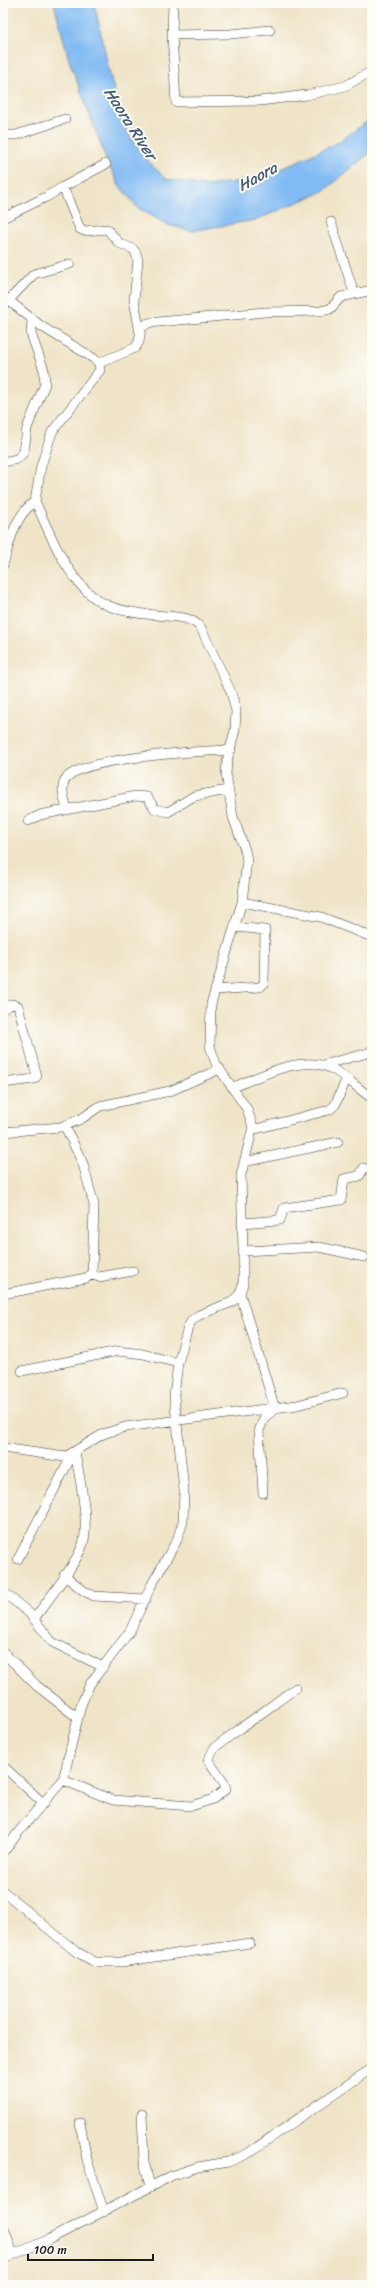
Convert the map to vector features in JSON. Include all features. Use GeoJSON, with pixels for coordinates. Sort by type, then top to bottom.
{"type":"FeatureCollection","features":[{"type":"Feature","properties":{"kind":"street"},"geometry":{"type":"LineString","coordinates":[[173,3],[172,35],[175,100],[178,102],[260,101],[307,95],[345,86],[372,71]]}},
{"type":"Feature","properties":{"kind":"street"},"geometry":{"type":"LineString","coordinates":[[172,35],[230,34],[270,30]]}},
{"type":"Feature","properties":{"kind":"street"},"geometry":{"type":"LineString","coordinates":[[3,135],[22,133],[65,119]]}},
{"type":"Feature","properties":{"kind":"street"},"geometry":{"type":"LineString","coordinates":[[3,218],[46,197],[63,186],[106,164]]}},
{"type":"Feature","properties":{"kind":"street"},"geometry":{"type":"LineString","coordinates":[[63,186],[80,229],[85,231],[107,228],[119,243],[133,249],[138,260],[134,300],[140,332],[139,342],[136,348],[99,363]]}},
{"type":"Feature","properties":{"kind":"street"},"geometry":{"type":"LineString","coordinates":[[330,222],[354,293]]}},
{"type":"Feature","properties":{"kind":"street"},"geometry":{"type":"LineString","coordinates":[[3,1853],[20,1830],[44,1804],[63,1780],[80,1704],[87,1690],[103,1666],[130,1631],[177,1540],[183,1522],[184,1490],[175,1419],[174,1396],[178,1363],[188,1327],[192,1320],[211,1309],[232,1302],[240,1293],[242,1284],[243,1250],[241,1186],[244,1162],[252,1130],[250,1115],[233,1087],[220,1070],[210,1046],[210,1011],[242,902],[247,870],[246,855],[233,817],[228,790],[226,767],[231,750],[236,721],[233,699],[201,628],[195,621],[183,617],[123,611],[100,602],[64,565],[35,501],[41,466],[52,432],[61,418],[92,382],[100,370],[99,363],[81,349],[61,339],[32,320],[5,299],[34,274],[70,264]]}},
{"type":"Feature","properties":{"kind":"street"},"geometry":{"type":"LineString","coordinates":[[140,332],[141,328],[148,323],[265,312],[321,311],[330,309],[341,297],[372,290]]}},
{"type":"Feature","properties":{"kind":"street"},"geometry":{"type":"LineString","coordinates":[[3,462],[18,459],[24,452],[29,423],[45,384],[44,370],[31,334],[32,320]]}},
{"type":"Feature","properties":{"kind":"street"},"geometry":{"type":"LineString","coordinates":[[3,565],[18,519],[24,510],[35,501]]}},
{"type":"Feature","properties":{"kind":"street"},"geometry":{"type":"LineString","coordinates":[[67,809],[62,786],[65,778],[78,771],[115,760],[164,754],[231,750]]}},
{"type":"Feature","properties":{"kind":"street"},"geometry":{"type":"LineString","coordinates":[[28,821],[40,816],[67,809],[136,796],[147,797],[155,809],[168,812],[194,796],[228,790]]}},
{"type":"Feature","properties":{"kind":"street"},"geometry":{"type":"LineString","coordinates":[[242,902],[321,917],[372,937]]}},
{"type":"Feature","properties":{"kind":"street"},"geometry":{"type":"LineString","coordinates":[[215,990],[260,987],[264,982],[265,930],[235,926]]}},
{"type":"Feature","properties":{"kind":"street"},"geometry":{"type":"LineString","coordinates":[[3,1009],[12,1004],[18,1006],[37,1076],[34,1079],[3,1083]]}},
{"type":"Feature","properties":{"kind":"street"},"geometry":{"type":"LineString","coordinates":[[233,1087],[293,1066],[304,1064],[322,1065],[368,1053],[372,1050]]}},
{"type":"Feature","properties":{"kind":"street"},"geometry":{"type":"LineString","coordinates":[[322,1065],[334,1070],[372,1098]]}},
{"type":"Feature","properties":{"kind":"street"},"geometry":{"type":"LineString","coordinates":[[3,1132],[53,1129],[65,1126],[81,1119],[100,1106],[170,1090],[220,1070]]}},
{"type":"Feature","properties":{"kind":"street"},"geometry":{"type":"LineString","coordinates":[[252,1130],[329,1110],[335,1105],[346,1080]]}},
{"type":"Feature","properties":{"kind":"street"},"geometry":{"type":"LineString","coordinates":[[65,1126],[83,1164],[94,1205],[91,1275]]}},
{"type":"Feature","properties":{"kind":"street"},"geometry":{"type":"LineString","coordinates":[[244,1162],[338,1142]]}},
{"type":"Feature","properties":{"kind":"street"},"geometry":{"type":"LineString","coordinates":[[242,1223],[280,1220],[284,1208],[341,1200],[344,1179],[359,1176],[364,1168]]}},
{"type":"Feature","properties":{"kind":"street"},"geometry":{"type":"LineString","coordinates":[[243,1250],[319,1247],[364,1257]]}},
{"type":"Feature","properties":{"kind":"street"},"geometry":{"type":"LineString","coordinates":[[3,1294],[86,1278],[91,1275],[99,1277],[133,1271]]}},
{"type":"Feature","properties":{"kind":"street"},"geometry":{"type":"LineString","coordinates":[[240,1293],[275,1409]]}},
{"type":"Feature","properties":{"kind":"street"},"geometry":{"type":"LineString","coordinates":[[22,1371],[118,1351],[143,1354],[178,1363]]}},
{"type":"Feature","properties":{"kind":"street"},"geometry":{"type":"LineString","coordinates":[[3,1448],[60,1458],[72,1454],[113,1430],[175,1419],[275,1409],[307,1403],[343,1393]]}},
{"type":"Feature","properties":{"kind":"street"},"geometry":{"type":"LineString","coordinates":[[263,1493],[258,1431],[264,1418],[275,1409]]}},
{"type":"Feature","properties":{"kind":"street"},"geometry":{"type":"LineString","coordinates":[[18,1559],[72,1454]]}},
{"type":"Feature","properties":{"kind":"street"},"geometry":{"type":"LineString","coordinates":[[34,1619],[64,1576],[83,1544],[84,1514],[72,1454]]}},
{"type":"Feature","properties":{"kind":"street"},"geometry":{"type":"LineString","coordinates":[[64,1576],[84,1592],[94,1596],[146,1598]]}},
{"type":"Feature","properties":{"kind":"street"},"geometry":{"type":"LineString","coordinates":[[6,1594],[34,1619],[52,1642],[103,1666]]}},
{"type":"Feature","properties":{"kind":"street"},"geometry":{"type":"LineString","coordinates":[[3,1652],[37,1686],[78,1718]]}},
{"type":"Feature","properties":{"kind":"street"},"geometry":{"type":"LineString","coordinates":[[63,1780],[113,1800],[191,1806],[213,1799],[226,1789],[208,1760],[215,1746],[296,1688]]}},
{"type":"Feature","properties":{"kind":"street"},"geometry":{"type":"LineString","coordinates":[[3,1766],[44,1804]]}},
{"type":"Feature","properties":{"kind":"street"},"geometry":{"type":"LineString","coordinates":[[3,1891],[75,1951],[95,1962],[121,1962],[250,1943]]}},
{"type":"Feature","properties":{"kind":"street"},"geometry":{"type":"LineString","coordinates":[[3,2259],[50,2239],[186,2170],[228,2162],[246,2154],[372,2068]]}},
{"type":"Feature","properties":{"kind":"street"},"geometry":{"type":"LineString","coordinates":[[142,2114],[144,2161],[150,2187]]}},
{"type":"Feature","properties":{"kind":"street"},"geometry":{"type":"LineString","coordinates":[[80,2123],[87,2160],[104,2212]]}},
{"type":"Feature","properties":{"kind":"street"},"geometry":{"type":"LineString","coordinates":[[3,2225],[13,2254]]}},
{"type":"Feature","properties":{"kind":"water"},"geometry":{"type":"Polygon","coordinates":[[[54,3],[94,3],[112,83],[127,132],[149,162],[166,179],[205,186],[261,178],[337,143],[372,118],[372,151],[324,191],[256,220],[191,231],[168,225],[138,208],[118,184],[107,161],[69,60],[54,3]]]}},
{"type":"Feature","properties":{"kind":"water label","name":"Haora River"},"geometry":{"type":"Point","coordinates":[131,123]}},
{"type":"Feature","properties":{"kind":"water label","name":"Haora"},"geometry":{"type":"Point","coordinates":[257,176]}}]}
